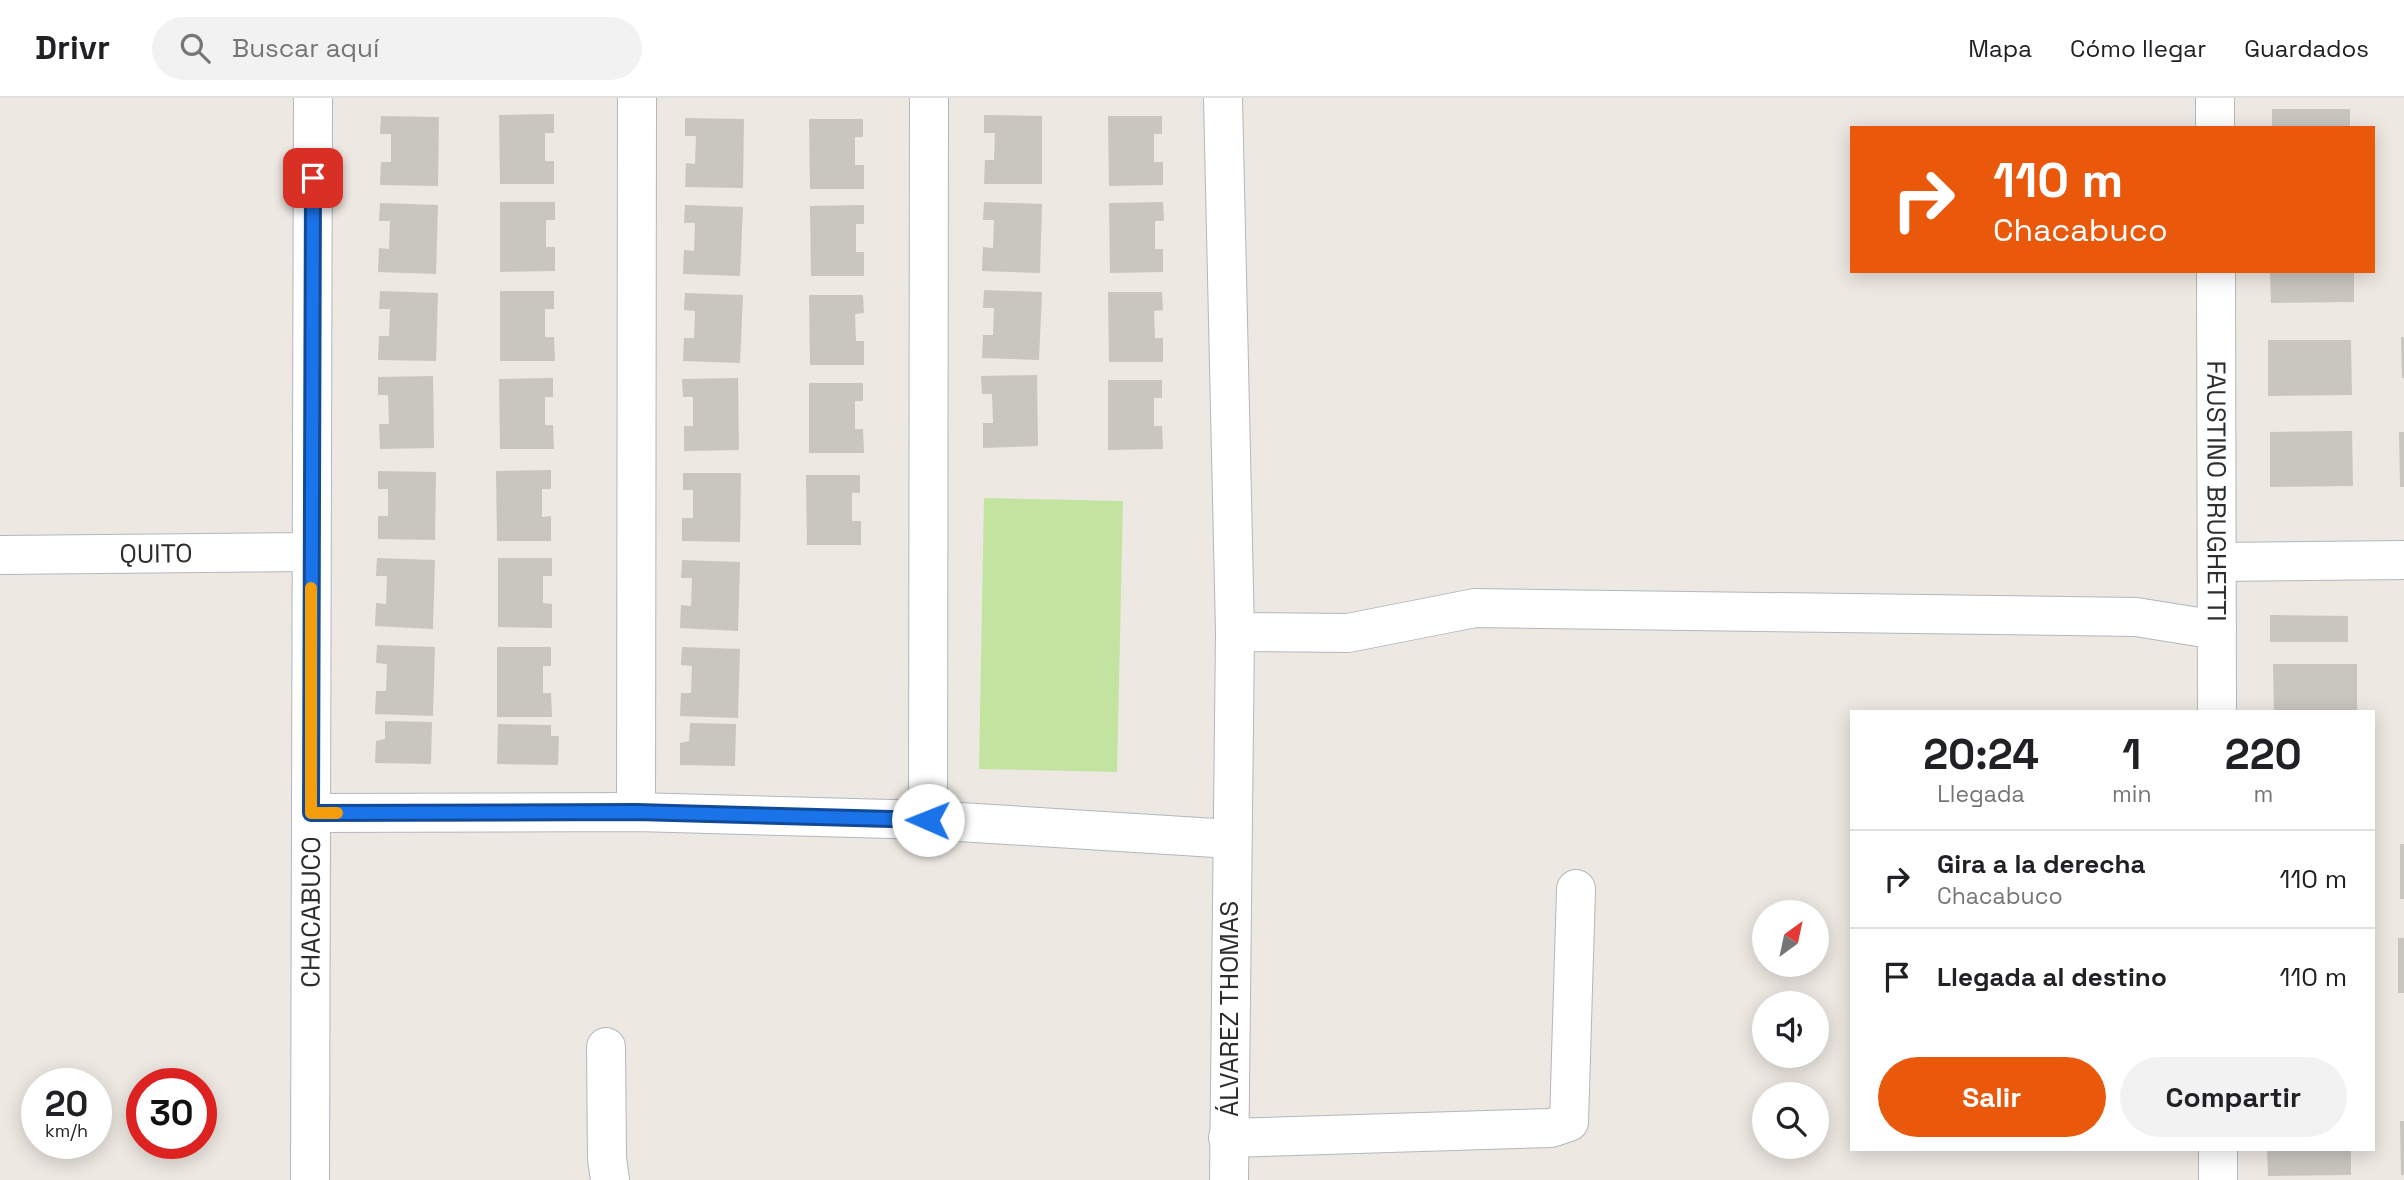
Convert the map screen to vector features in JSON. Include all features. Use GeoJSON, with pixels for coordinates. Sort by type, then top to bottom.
{"type":"FeatureCollection","features":[{"type":"Feature","properties":{"kind":"street","name":"CHACABUCO"},"geometry":{"type":"LineString","coordinates":[[310,1180],[313,98]]}},
{"type":"Feature","properties":{"kind":"street"},"geometry":{"type":"LineString","coordinates":[[636,812],[637,98]]}},
{"type":"Feature","properties":{"kind":"street"},"geometry":{"type":"LineString","coordinates":[[928,820],[929,98]]}},
{"type":"Feature","properties":{"kind":"street","name":"ÁLVAREZ THOMAS"},"geometry":{"type":"LineString","coordinates":[[1223,98],[1235,632],[1229,1180]]}},
{"type":"Feature","properties":{"kind":"street"},"geometry":{"type":"LineString","coordinates":[[2215,98],[2215,126]]}},
{"type":"Feature","properties":{"kind":"street","name":"FAUSTINO BRUGHETTI"},"geometry":{"type":"LineString","coordinates":[[2216,273],[2217,710]]}},
{"type":"Feature","properties":{"kind":"street","name":"QUITO"},"geometry":{"type":"LineString","coordinates":[[0,555],[311,552]]}},
{"type":"Feature","properties":{"kind":"street"},"geometry":{"type":"LineString","coordinates":[[2217,562],[2404,560]]}},
{"type":"Feature","properties":{"kind":"street"},"geometry":{"type":"LineString","coordinates":[[1235,632],[1348,633],[1475,608],[2136,617],[2217,630]]}},
{"type":"Feature","properties":{"kind":"street"},"geometry":{"type":"LineString","coordinates":[[311,813],[636,812],[928,820],[1231,839]]}},
{"type":"Feature","properties":{"kind":"street"},"geometry":{"type":"LineString","coordinates":[[1228,1138],[1551,1128],[1569,1122],[1576,889]]}},
{"type":"Feature","properties":{"kind":"street"},"geometry":{"type":"LineString","coordinates":[[606,1047],[607,1158],[610,1180]]}},
{"type":"Feature","properties":{"kind":"street"},"geometry":{"type":"LineString","coordinates":[[2218,1151],[2218,1180]]}},
{"type":"Feature","properties":{"kind":"green space"},"geometry":{"type":"Polygon","coordinates":[[[984,498],[1123,501],[1117,772],[979,769],[984,498]]]}},
{"type":"Feature","properties":{"kind":"building"},"geometry":{"type":"Polygon","coordinates":[[[2272,109],[2350,109],[2350,126],[2272,126],[2272,109]]]}},
{"type":"Feature","properties":{"kind":"building"},"geometry":{"type":"Polygon","coordinates":[[[554,114],[554,133],[545,133],[545,161],[554,161],[554,184],[500,184],[499,115],[554,114]]]}},
{"type":"Feature","properties":{"kind":"building"},"geometry":{"type":"Polygon","coordinates":[[[984,115],[1042,116],[1042,184],[984,184],[985,160],[994,160],[995,133],[984,133],[984,115]]]}},
{"type":"Feature","properties":{"kind":"building"},"geometry":{"type":"Polygon","coordinates":[[[381,116],[439,117],[438,186],[380,185],[381,162],[391,162],[391,134],[380,134],[381,116]]]}},
{"type":"Feature","properties":{"kind":"building"},"geometry":{"type":"Polygon","coordinates":[[[1108,116],[1162,116],[1162,134],[1154,134],[1154,162],[1163,162],[1163,185],[1109,186],[1108,116]]]}},
{"type":"Feature","properties":{"kind":"building"},"geometry":{"type":"Polygon","coordinates":[[[685,118],[744,119],[743,188],[685,187],[686,163],[695,164],[696,136],[685,136],[685,118]]]}},
{"type":"Feature","properties":{"kind":"building"},"geometry":{"type":"Polygon","coordinates":[[[809,119],[863,119],[863,137],[855,137],[855,165],[864,165],[864,189],[810,189],[809,119]]]}},
{"type":"Feature","properties":{"kind":"building"},"geometry":{"type":"Polygon","coordinates":[[[500,202],[555,202],[555,220],[546,220],[546,247],[555,247],[555,271],[500,272],[500,202]]]}},
{"type":"Feature","properties":{"kind":"building"},"geometry":{"type":"Polygon","coordinates":[[[984,202],[1042,204],[1040,273],[982,271],[983,247],[993,248],[994,220],[983,220],[984,202]]]}},
{"type":"Feature","properties":{"kind":"building"},"geometry":{"type":"Polygon","coordinates":[[[1163,202],[1164,221],[1155,221],[1155,249],[1163,249],[1163,272],[1110,273],[1109,203],[1163,202]]]}},
{"type":"Feature","properties":{"kind":"building"},"geometry":{"type":"Polygon","coordinates":[[[380,203],[438,205],[436,274],[378,272],[379,248],[389,249],[390,221],[379,221],[380,203]]]}},
{"type":"Feature","properties":{"kind":"building"},"geometry":{"type":"Polygon","coordinates":[[[685,205],[743,207],[740,276],[683,274],[684,250],[694,251],[695,223],[684,223],[685,205]]]}},
{"type":"Feature","properties":{"kind":"building"},"geometry":{"type":"Polygon","coordinates":[[[864,205],[864,224],[856,224],[856,252],[864,252],[864,276],[811,276],[810,206],[864,205]]]}},
{"type":"Feature","properties":{"kind":"building"},"geometry":{"type":"Polygon","coordinates":[[[2270,273],[2354,273],[2354,302],[2271,303],[2270,273]]]}},
{"type":"Feature","properties":{"kind":"building"},"geometry":{"type":"Polygon","coordinates":[[[984,290],[1042,292],[1039,360],[982,358],[983,335],[993,335],[994,308],[983,308],[984,290]]]}},
{"type":"Feature","properties":{"kind":"building"},"geometry":{"type":"Polygon","coordinates":[[[380,291],[438,293],[436,361],[378,360],[379,336],[389,336],[390,309],[379,309],[380,291]]]}},
{"type":"Feature","properties":{"kind":"building"},"geometry":{"type":"Polygon","coordinates":[[[500,291],[554,291],[554,309],[545,309],[545,337],[554,337],[555,361],[500,361],[500,291]]]}},
{"type":"Feature","properties":{"kind":"building"},"geometry":{"type":"Polygon","coordinates":[[[1108,292],[1162,292],[1163,310],[1154,311],[1155,338],[1163,338],[1163,362],[1109,362],[1108,292]]]}},
{"type":"Feature","properties":{"kind":"building"},"geometry":{"type":"Polygon","coordinates":[[[685,293],[743,295],[740,363],[683,361],[684,338],[694,338],[695,311],[684,310],[685,293]]]}},
{"type":"Feature","properties":{"kind":"building"},"geometry":{"type":"Polygon","coordinates":[[[809,295],[863,295],[864,313],[855,314],[856,341],[864,341],[864,365],[810,365],[809,295]]]}},
{"type":"Feature","properties":{"kind":"building"},"geometry":{"type":"Polygon","coordinates":[[[2401,337],[2404,337],[2404,378],[2402,378],[2401,337]]]}},
{"type":"Feature","properties":{"kind":"building"},"geometry":{"type":"Polygon","coordinates":[[[2268,340],[2351,340],[2352,395],[2268,396],[2268,340]]]}},
{"type":"Feature","properties":{"kind":"building"},"geometry":{"type":"Polygon","coordinates":[[[1037,375],[1038,446],[983,448],[983,423],[993,423],[992,394],[982,394],[981,376],[1037,375]]]}},
{"type":"Feature","properties":{"kind":"building"},"geometry":{"type":"Polygon","coordinates":[[[433,376],[434,448],[380,449],[379,424],[389,424],[388,395],[378,395],[378,377],[433,376]]]}},
{"type":"Feature","properties":{"kind":"building"},"geometry":{"type":"Polygon","coordinates":[[[553,378],[553,397],[545,397],[545,425],[553,425],[554,449],[500,449],[499,379],[553,378]]]}},
{"type":"Feature","properties":{"kind":"building"},"geometry":{"type":"Polygon","coordinates":[[[738,378],[739,450],[684,451],[684,426],[693,426],[693,397],[683,397],[682,379],[738,378]]]}},
{"type":"Feature","properties":{"kind":"building"},"geometry":{"type":"Polygon","coordinates":[[[1108,380],[1162,380],[1162,398],[1154,398],[1154,426],[1162,426],[1163,449],[1108,450],[1108,380]]]}},
{"type":"Feature","properties":{"kind":"building"},"geometry":{"type":"Polygon","coordinates":[[[809,383],[863,383],[863,401],[855,401],[855,429],[863,429],[864,453],[809,453],[809,383]]]}},
{"type":"Feature","properties":{"kind":"building"},"geometry":{"type":"Polygon","coordinates":[[[2352,431],[2353,486],[2270,487],[2270,432],[2352,431]]]}},
{"type":"Feature","properties":{"kind":"building"},"geometry":{"type":"Polygon","coordinates":[[[2399,432],[2404,432],[2404,487],[2400,487],[2399,432]]]}},
{"type":"Feature","properties":{"kind":"building"},"geometry":{"type":"Polygon","coordinates":[[[551,470],[551,489],[542,489],[542,517],[551,516],[551,541],[497,541],[496,471],[551,470]]]}},
{"type":"Feature","properties":{"kind":"building"},"geometry":{"type":"Polygon","coordinates":[[[378,471],[436,472],[435,540],[378,539],[378,516],[388,516],[388,489],[378,489],[378,471]]]}},
{"type":"Feature","properties":{"kind":"building"},"geometry":{"type":"Polygon","coordinates":[[[683,473],[741,473],[740,542],[682,541],[682,518],[693,518],[693,490],[683,490],[683,473]]]}},
{"type":"Feature","properties":{"kind":"building"},"geometry":{"type":"Polygon","coordinates":[[[806,475],[860,475],[860,493],[852,493],[852,521],[861,521],[861,545],[807,545],[806,475]]]}},
{"type":"Feature","properties":{"kind":"building"},"geometry":{"type":"Polygon","coordinates":[[[377,558],[435,560],[433,629],[375,626],[376,603],[386,604],[387,576],[376,576],[377,558]]]}},
{"type":"Feature","properties":{"kind":"building"},"geometry":{"type":"Polygon","coordinates":[[[498,558],[552,558],[552,576],[543,576],[543,603],[552,604],[552,628],[498,627],[498,558]]]}},
{"type":"Feature","properties":{"kind":"building"},"geometry":{"type":"Polygon","coordinates":[[[682,560],[740,562],[738,631],[680,628],[681,605],[691,606],[692,578],[681,578],[682,560]]]}},
{"type":"Feature","properties":{"kind":"building"},"geometry":{"type":"Polygon","coordinates":[[[2270,615],[2348,616],[2348,642],[2270,642],[2270,615]]]}},
{"type":"Feature","properties":{"kind":"building"},"geometry":{"type":"Polygon","coordinates":[[[377,645],[435,647],[433,716],[375,714],[376,691],[386,691],[387,664],[376,663],[377,645]]]}},
{"type":"Feature","properties":{"kind":"building"},"geometry":{"type":"Polygon","coordinates":[[[497,647],[551,647],[551,666],[543,666],[543,693],[551,693],[552,717],[497,717],[497,647]]]}},
{"type":"Feature","properties":{"kind":"building"},"geometry":{"type":"Polygon","coordinates":[[[682,647],[740,649],[738,718],[680,716],[681,693],[691,693],[692,666],[681,665],[682,647]]]}},
{"type":"Feature","properties":{"kind":"building"},"geometry":{"type":"Polygon","coordinates":[[[2273,664],[2357,664],[2357,710],[2274,710],[2273,664]]]}},
{"type":"Feature","properties":{"kind":"building"},"geometry":{"type":"Polygon","coordinates":[[[385,721],[432,722],[431,764],[375,763],[376,741],[385,739],[385,721]]]}},
{"type":"Feature","properties":{"kind":"building"},"geometry":{"type":"Polygon","coordinates":[[[690,723],[736,724],[735,766],[680,765],[680,743],[689,741],[690,723]]]}},
{"type":"Feature","properties":{"kind":"building"},"geometry":{"type":"Polygon","coordinates":[[[498,724],[551,725],[551,736],[559,736],[558,765],[497,764],[498,724]]]}},
{"type":"Feature","properties":{"kind":"building"},"geometry":{"type":"Polygon","coordinates":[[[2400,844],[2404,844],[2404,899],[2400,899],[2400,844]]]}},
{"type":"Feature","properties":{"kind":"building"},"geometry":{"type":"Polygon","coordinates":[[[2398,938],[2404,938],[2404,993],[2398,993],[2398,938]]]}},
{"type":"Feature","properties":{"kind":"building"},"geometry":{"type":"Polygon","coordinates":[[[2400,1121],[2404,1121],[2404,1175],[2401,1175],[2400,1121]]]}},
{"type":"Feature","properties":{"kind":"building"},"geometry":{"type":"Polygon","coordinates":[[[2267,1151],[2351,1151],[2351,1175],[2268,1176],[2267,1151]]]}},
{"type":"Feature","properties":{"kind":"slow traffic"},"geometry":{"type":"LineString","coordinates":[[311,588],[311,813],[337,813]]}},
{"type":"Feature","properties":{"kind":"route"},"geometry":{"type":"LineString","coordinates":[[313,178],[311,813],[636,812],[928,820]]}}]}
